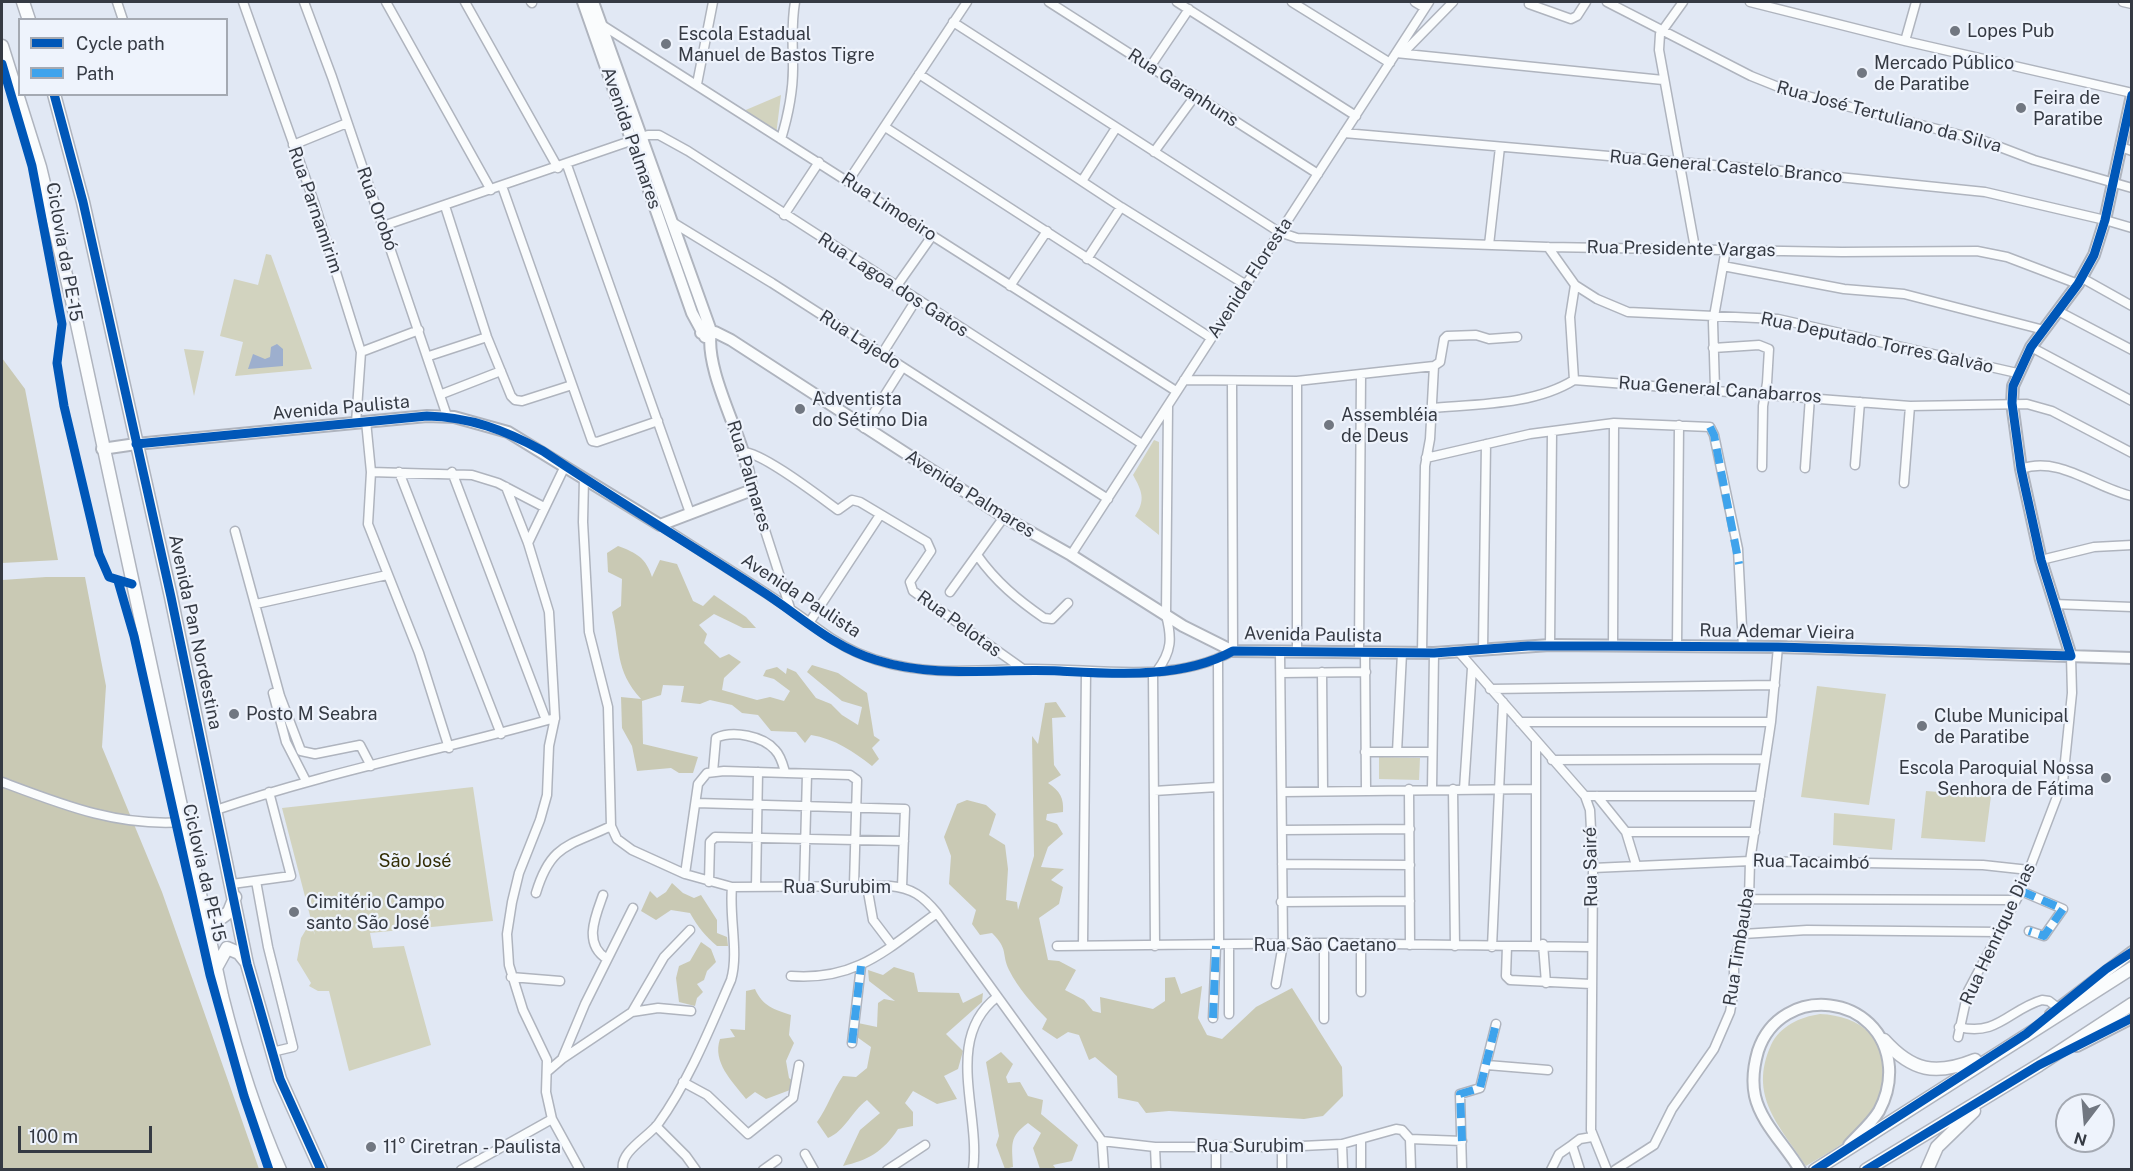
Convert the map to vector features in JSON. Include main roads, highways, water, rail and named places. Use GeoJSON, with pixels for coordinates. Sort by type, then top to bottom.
{"type":"FeatureCollection","features":[{"type":"Feature","properties":{"kind":"highway"},"geometry":{"type":"LineString","coordinates":[[23,2],[28,18]]}},
{"type":"Feature","properties":{"kind":"highway"},"geometry":{"type":"LineString","coordinates":[[2,46],[40,167],[71,296],[102,449],[216,968],[238,1058],[262,1130],[280,1170]]}},
{"type":"Feature","properties":{"kind":"highway","name":"Avenida Pan Nordestina"},"geometry":{"type":"LineString","coordinates":[[55,96],[83,202],[235,897],[247,964],[272,1052],[297,1120],[321,1170]]}},
{"type":"Feature","properties":{"kind":"highway"},"geometry":{"type":"LineString","coordinates":[[203,903],[213,917],[221,918],[229,912],[235,897]]}},
{"type":"Feature","properties":{"kind":"highway"},"geometry":{"type":"LineString","coordinates":[[216,968],[227,948],[239,953],[247,964]]}},
{"type":"Feature","properties":{"kind":"highway"},"geometry":{"type":"LineString","coordinates":[[1815,1170],[2132,968]]}},
{"type":"Feature","properties":{"kind":"highway"},"geometry":{"type":"LineString","coordinates":[[1866,1170],[2039,1065],[2132,1004]]}},
{"type":"Feature","properties":{"kind":"highway"},"geometry":{"type":"LineString","coordinates":[[1884,1040],[1906,1060],[1921,1067],[1940,1071],[1973,1061],[2011,1043]]}},
{"type":"Feature","properties":{"kind":"highway"},"geometry":{"type":"LineString","coordinates":[[1927,1170],[1937,1147],[1951,1131],[2001,1087]]}},
{"type":"Feature","properties":{"kind":"main road","name":"Avenida Palmares"},"geometry":{"type":"LineString","coordinates":[[583,2],[672,222],[707,336]]}},
{"type":"Feature","properties":{"kind":"main road","name":"Avenida Palmares"},"geometry":{"type":"LineString","coordinates":[[593,2],[692,313],[707,336],[740,346],[1004,517],[1071,555],[1166,615],[1233,651]]}},
{"type":"Feature","properties":{"kind":"main road"},"geometry":{"type":"LineString","coordinates":[[2071,656],[2042,560],[2021,469],[2012,403],[2017,373],[2031,348],[2080,281],[2094,255],[2105,220],[2112,184],[2126,149],[2132,94]]}},
{"type":"Feature","properties":{"kind":"main road","name":"Rua Palmares"},"geometry":{"type":"LineString","coordinates":[[690,513],[752,490],[744,452],[714,366],[707,336]]}},
{"type":"Feature","properties":{"kind":"main road","name":"Avenida Paulista"},"geometry":{"type":"LineString","coordinates":[[102,449],[361,422],[447,416],[482,423],[508,432],[660,525],[690,513]]}},
{"type":"Feature","properties":{"kind":"main road","name":"Rua Ademar Vieira"},"geometry":{"type":"LineString","coordinates":[[1484,649],[1550,645],[1778,647],[2132,658]]}},
{"type":"Feature","properties":{"kind":"main road","name":"Avenida Paulista"},"geometry":{"type":"LineString","coordinates":[[1233,651],[1434,653],[1484,649]]}},
{"type":"Feature","properties":{"kind":"main road"},"geometry":{"type":"LineString","coordinates":[[2026,1034],[2132,952]]}},
{"type":"Feature","properties":{"kind":"main road"},"geometry":{"type":"LineString","coordinates":[[1800,1170],[1764,1117],[1755,1097],[1753,1082],[1757,1057],[1762,1041],[1769,1030],[1790,1013],[1816,1004],[1850,1009],[1864,1017],[1884,1040],[1890,1075],[1887,1092],[1871,1122],[1843,1151]]}},
{"type":"Feature","properties":{"kind":"main road"},"geometry":{"type":"LineString","coordinates":[[2039,1065],[2132,1018]]}},
{"type":"Feature","properties":{"kind":"water"},"geometry":{"type":"Polygon","coordinates":[[[277,344],[283,349],[283,366],[248,369],[253,354],[265,359],[270,357],[271,347],[277,344]]]}},
{"type":"Feature","properties":{"kind":"place","name":"Lopes Pub"},"geometry":{"type":"Point","coordinates":[1955,31]}},
{"type":"Feature","properties":{"kind":"place","name":"Escola Estadual Manuel de Bastos Tigre"},"geometry":{"type":"Point","coordinates":[666,44]}},
{"type":"Feature","properties":{"kind":"place","name":"Mercado Público de Paratibe"},"geometry":{"type":"Point","coordinates":[1862,73]}},
{"type":"Feature","properties":{"kind":"place","name":"Feira de Paratibe"},"geometry":{"type":"Point","coordinates":[2021,108]}},
{"type":"Feature","properties":{"kind":"place","name":"Adventista do Sétimo Dia"},"geometry":{"type":"Point","coordinates":[800,409]}},
{"type":"Feature","properties":{"kind":"place","name":"Assembléia de Deus"},"geometry":{"type":"Point","coordinates":[1329,425]}},
{"type":"Feature","properties":{"kind":"place","name":"Posto M Seabra"},"geometry":{"type":"Point","coordinates":[234,714]}},
{"type":"Feature","properties":{"kind":"place","name":"Clube Municipal de Paratibe"},"geometry":{"type":"Point","coordinates":[1922,726]}},
{"type":"Feature","properties":{"kind":"place","name":"Escola Paroquial Nossa Senhora de Fátima"},"geometry":{"type":"Point","coordinates":[2106,778]}},
{"type":"Feature","properties":{"kind":"place","name":"Cimitério Campo santo São José"},"geometry":{"type":"Point","coordinates":[294,912]}},
{"type":"Feature","properties":{"kind":"place","name":"11° Ciretran - Paulista"},"geometry":{"type":"Point","coordinates":[371,1147]}},
{"type":"Feature","properties":{"kind":"park label","name":"São José"},"geometry":{"type":"Point","coordinates":[415,861]}}]}
